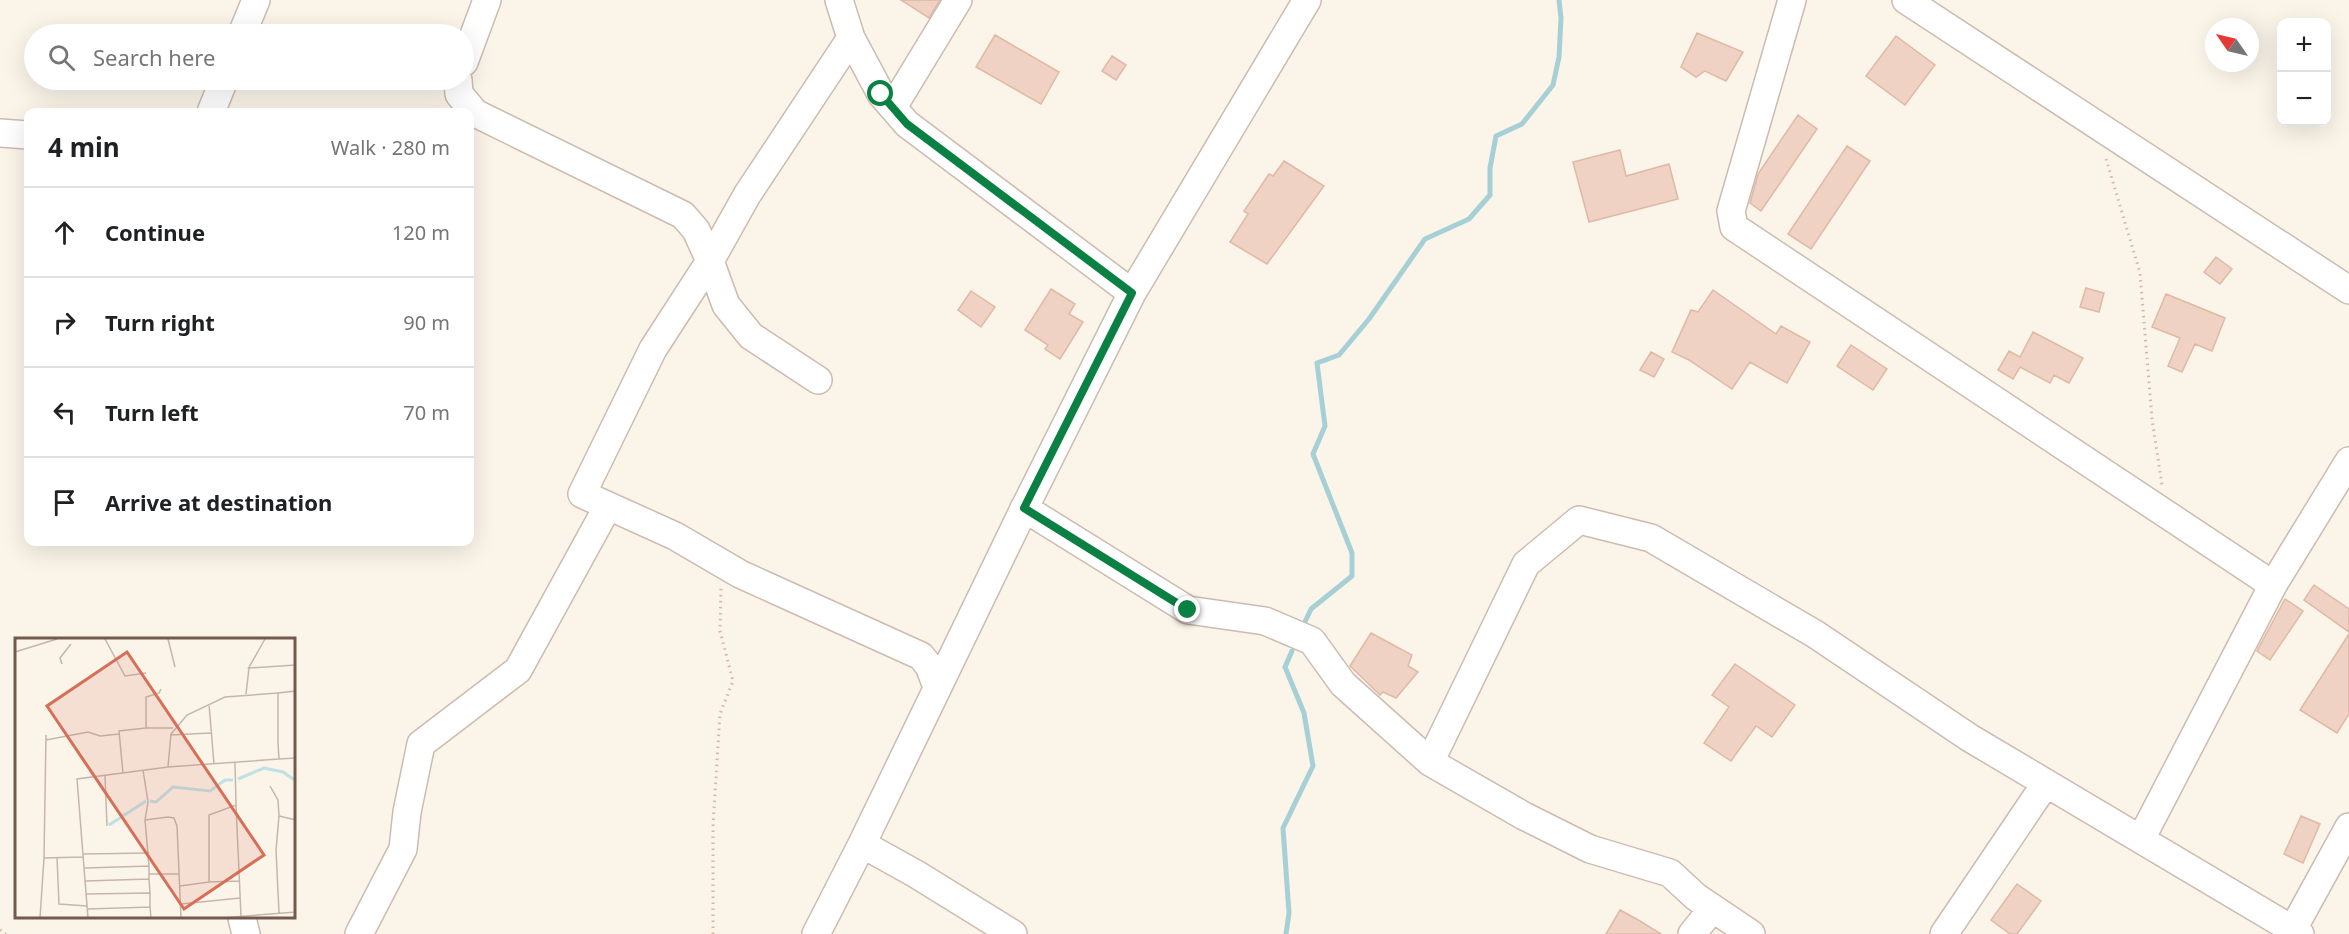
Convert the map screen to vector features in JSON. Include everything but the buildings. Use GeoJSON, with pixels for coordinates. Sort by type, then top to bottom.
{"type":"FeatureCollection","features":[{"type":"Feature","properties":{"kind":"street"},"geometry":{"type":"LineString","coordinates":[[246,24],[256,0]]}},
{"type":"Feature","properties":{"kind":"street"},"geometry":{"type":"LineString","coordinates":[[474,35],[487,0]]}},
{"type":"Feature","properties":{"kind":"street"},"geometry":{"type":"LineString","coordinates":[[839,0],[851,38],[881,94],[907,124],[1132,293]]}},
{"type":"Feature","properties":{"kind":"street"},"geometry":{"type":"LineString","coordinates":[[893,107],[958,0]]}},
{"type":"Feature","properties":{"kind":"street"},"geometry":{"type":"LineString","coordinates":[[816,934],[862,844],[1024,508],[1132,293],[1307,0]]}},
{"type":"Feature","properties":{"kind":"street"},"geometry":{"type":"LineString","coordinates":[[1792,0],[1731,211],[1734,227],[2273,585]]}},
{"type":"Feature","properties":{"kind":"street"},"geometry":{"type":"LineString","coordinates":[[1906,0],[2349,290]]}},
{"type":"Feature","properties":{"kind":"street"},"geometry":{"type":"LineString","coordinates":[[851,38],[747,195],[710,261],[653,349],[582,494],[675,536],[740,574],[921,656],[929,666],[937,687]]}},
{"type":"Feature","properties":{"kind":"street"},"geometry":{"type":"LineString","coordinates":[[213,108],[220,90]]}},
{"type":"Feature","properties":{"kind":"street"},"geometry":{"type":"LineString","coordinates":[[459,90],[459,94],[471,108]]}},
{"type":"Feature","properties":{"kind":"street"},"geometry":{"type":"LineString","coordinates":[[474,112],[683,215],[696,230],[726,305],[751,336],[818,380]]}},
{"type":"Feature","properties":{"kind":"street"},"geometry":{"type":"LineString","coordinates":[[0,133],[24,135]]}},
{"type":"Feature","properties":{"kind":"street"},"geometry":{"type":"LineString","coordinates":[[2141,839],[2273,585],[2349,461]]}},
{"type":"Feature","properties":{"kind":"street"},"geometry":{"type":"LineString","coordinates":[[359,934],[403,849],[407,812],[421,744],[518,670],[608,506]]}},
{"type":"Feature","properties":{"kind":"street"},"geometry":{"type":"LineString","coordinates":[[1024,508],[1188,610],[1265,621],[1311,641],[1343,684],[1430,762],[1524,816],[1590,849],[1670,873],[1712,909],[1751,934]]}},
{"type":"Feature","properties":{"kind":"street"},"geometry":{"type":"LineString","coordinates":[[1430,762],[1526,564],[1579,520],[1651,538],[1815,634],[1971,738],[2297,931],[2349,827]]}},
{"type":"Feature","properties":{"kind":"street"},"geometry":{"type":"LineString","coordinates":[[1944,934],[2046,783]]}},
{"type":"Feature","properties":{"kind":"street"},"geometry":{"type":"LineString","coordinates":[[862,844],[916,874],[1013,934]]}},
{"type":"Feature","properties":{"kind":"street"},"geometry":{"type":"LineString","coordinates":[[1692,934],[1712,909]]}},
{"type":"Feature","properties":{"kind":"street"},"geometry":{"type":"LineString","coordinates":[[242,919],[246,934]]}},
{"type":"Feature","properties":{"kind":"path"},"geometry":{"type":"LineString","coordinates":[[2094,123],[2140,273],[2152,419],[2166,514]]}},
{"type":"Feature","properties":{"kind":"path"},"geometry":{"type":"LineString","coordinates":[[713,934],[713,825],[720,714],[733,681],[720,631],[721,562]]}},
{"type":"Feature","properties":{"kind":"path"},"geometry":{"type":"LineString","coordinates":[[0,930],[6,934]]}},
{"type":"Feature","properties":{"kind":"waterway"},"geometry":{"type":"LineString","coordinates":[[1303,626],[1311,609],[1352,576],[1352,553],[1313,454],[1325,426],[1317,363],[1339,355],[1369,319],[1425,239],[1469,219],[1490,195],[1490,168],[1496,136],[1522,124],[1553,85],[1559,57],[1561,18],[1559,0]]}},
{"type":"Feature","properties":{"kind":"waterway"},"geometry":{"type":"LineString","coordinates":[[1286,934],[1289,913],[1283,828],[1313,766],[1304,713],[1285,667],[1292,651]]}},
{"type":"Feature","properties":{"kind":"route"},"geometry":{"type":"LineString","coordinates":[[881,94],[907,124],[1132,293],[1024,508],[1188,610]]}}]}
